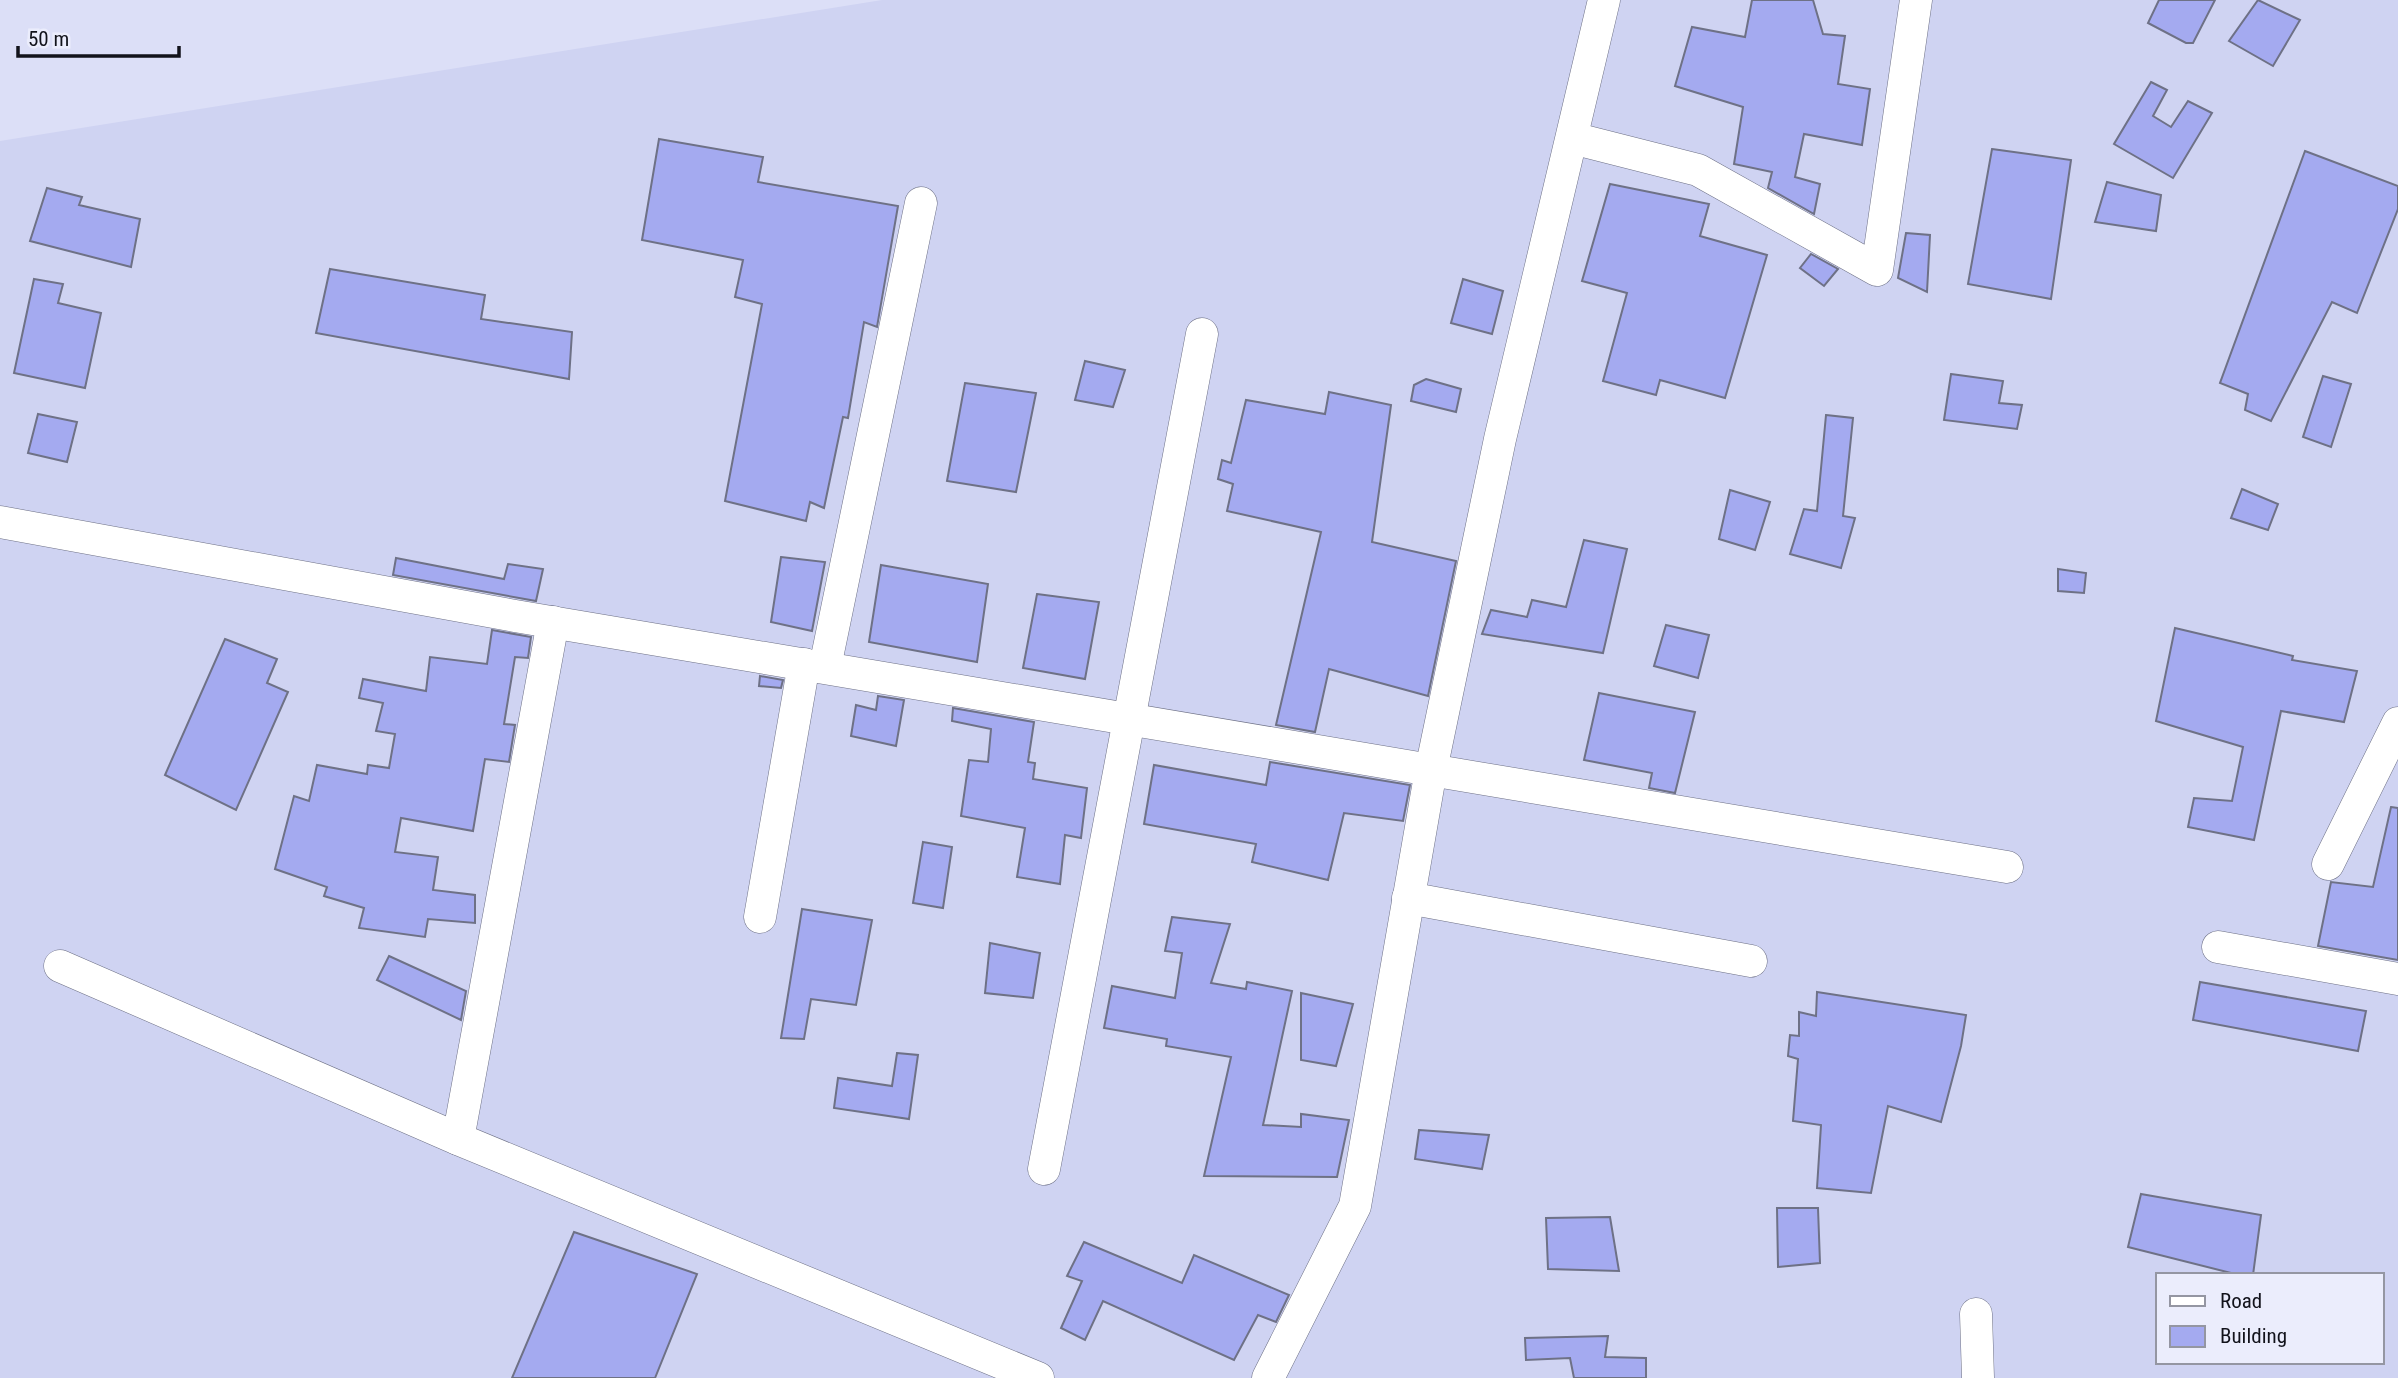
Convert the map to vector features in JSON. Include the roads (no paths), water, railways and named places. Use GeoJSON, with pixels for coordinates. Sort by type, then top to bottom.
{"type":"FeatureCollection","features":[{"type":"Feature","properties":{"kind":"street"},"geometry":{"type":"LineString","coordinates":[[1268,1378],[1355,1206],[1431,770],[1500,439],[1604,0]]}},
{"type":"Feature","properties":{"kind":"street"},"geometry":{"type":"LineString","coordinates":[[1572,138],[1698,170],[1877,270],[1916,0]]}},
{"type":"Feature","properties":{"kind":"street"},"geometry":{"type":"LineString","coordinates":[[760,917],[814,666],[921,203]]}},
{"type":"Feature","properties":{"kind":"street"},"geometry":{"type":"LineString","coordinates":[[1044,1169],[1127,719],[1202,334]]}},
{"type":"Feature","properties":{"kind":"street"},"geometry":{"type":"LineString","coordinates":[[0,522],[553,622],[2007,867]]}},
{"type":"Feature","properties":{"kind":"street"},"geometry":{"type":"LineString","coordinates":[[458,1139],[553,622]]}},
{"type":"Feature","properties":{"kind":"street"},"geometry":{"type":"LineString","coordinates":[[2328,864],[2398,723]]}},
{"type":"Feature","properties":{"kind":"street"},"geometry":{"type":"LineString","coordinates":[[1408,898],[1751,961]]}},
{"type":"Feature","properties":{"kind":"street"},"geometry":{"type":"LineString","coordinates":[[2218,947],[2398,979]]}},
{"type":"Feature","properties":{"kind":"street"},"geometry":{"type":"LineString","coordinates":[[60,966],[458,1139],[1038,1378]]}},
{"type":"Feature","properties":{"kind":"street"},"geometry":{"type":"LineString","coordinates":[[1976,1314],[1978,1378]]}}]}
